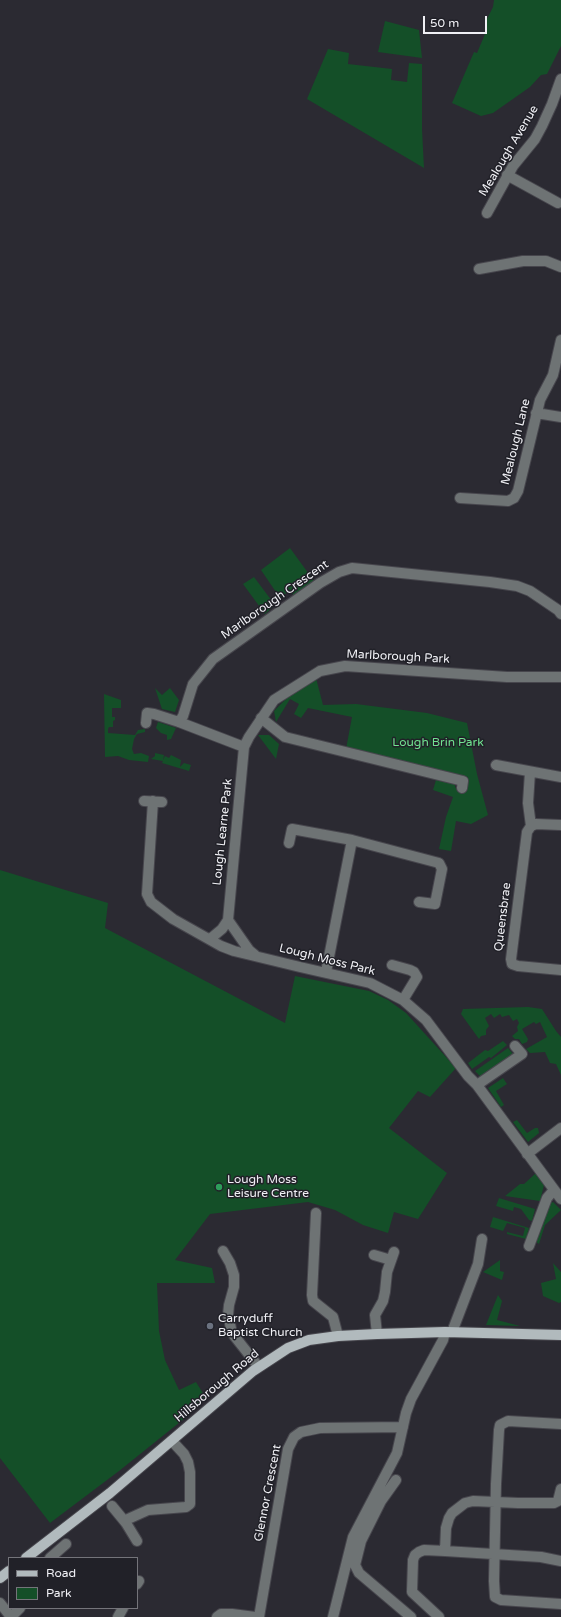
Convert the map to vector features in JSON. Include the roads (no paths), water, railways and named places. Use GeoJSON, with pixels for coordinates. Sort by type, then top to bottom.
{"type":"FeatureCollection","features":[{"type":"Feature","properties":{"kind":"main road","name":"Hillsborough Road"},"geometry":{"type":"LineString","coordinates":[[27,1557],[110,1493],[258,1366],[288,1348],[309,1340],[338,1336],[377,1334],[448,1332],[561,1335]]}},
{"type":"Feature","properties":{"kind":"main road"},"geometry":{"type":"LineString","coordinates":[[0,1578],[8,1572]]}},
{"type":"Feature","properties":{"kind":"street","name":"Mealough Avenue"},"geometry":{"type":"LineString","coordinates":[[487,213],[507,175],[535,139],[557,106],[561,79]]}},
{"type":"Feature","properties":{"kind":"street"},"geometry":{"type":"LineString","coordinates":[[507,175],[558,203]]}},
{"type":"Feature","properties":{"kind":"street"},"geometry":{"type":"LineString","coordinates":[[479,269],[522,261],[546,261],[561,267]]}},
{"type":"Feature","properties":{"kind":"street","name":"Mealough Lane"},"geometry":{"type":"LineString","coordinates":[[460,498],[508,501],[514,498],[518,491],[540,400],[557,376],[561,340]]}},
{"type":"Feature","properties":{"kind":"street"},"geometry":{"type":"LineString","coordinates":[[536,414],[561,417]]}},
{"type":"Feature","properties":{"kind":"street","name":"Marlborough Crescent"},"geometry":{"type":"LineString","coordinates":[[179,722],[183,716],[193,684],[213,660],[320,583],[339,572],[352,568],[517,586],[530,591],[558,610],[561,614]]}},
{"type":"Feature","properties":{"kind":"street","name":"Marlborough Park"},"geometry":{"type":"LineString","coordinates":[[244,747],[261,718],[274,700],[320,671],[345,666],[507,677],[561,677]]}},
{"type":"Feature","properties":{"kind":"street"},"geometry":{"type":"LineString","coordinates":[[146,723],[147,713],[179,722],[244,747]]}},
{"type":"Feature","properties":{"kind":"street"},"geometry":{"type":"LineString","coordinates":[[261,718],[285,738],[463,781],[462,788]]}},
{"type":"Feature","properties":{"kind":"street","name":"Lough Learne Park"},"geometry":{"type":"LineString","coordinates":[[228,920],[244,747]]}},
{"type":"Feature","properties":{"kind":"street"},"geometry":{"type":"LineString","coordinates":[[496,765],[561,777]]}},
{"type":"Feature","properties":{"kind":"street"},"geometry":{"type":"LineString","coordinates":[[530,772],[528,803],[531,826],[536,824],[561,825]]}},
{"type":"Feature","properties":{"kind":"street","name":"Lough Moss Park"},"geometry":{"type":"LineString","coordinates":[[153,801],[147,894],[151,902],[173,918],[221,946],[234,951],[370,983],[403,1000],[426,1020],[468,1076],[477,1085],[561,1199]]}},
{"type":"Feature","properties":{"kind":"street","name":"Queensbrae"},"geometry":{"type":"LineString","coordinates":[[531,826],[527,832],[511,959],[512,964],[518,966],[561,970]]}},
{"type":"Feature","properties":{"kind":"street"},"geometry":{"type":"LineString","coordinates":[[289,842],[292,829],[352,840],[439,863],[442,869],[435,904],[419,902]]}},
{"type":"Feature","properties":{"kind":"street"},"geometry":{"type":"LineString","coordinates":[[326,972],[352,840]]}},
{"type":"Feature","properties":{"kind":"street"},"geometry":{"type":"LineString","coordinates":[[210,939],[222,930],[228,920],[249,950],[256,956]]}},
{"type":"Feature","properties":{"kind":"street"},"geometry":{"type":"LineString","coordinates":[[392,966],[410,970],[414,972],[417,978],[403,1000]]}},
{"type":"Feature","properties":{"kind":"street"},"geometry":{"type":"LineString","coordinates":[[477,1085],[522,1054],[514,1046]]}},
{"type":"Feature","properties":{"kind":"street"},"geometry":{"type":"LineString","coordinates":[[527,1154],[561,1128]]}},
{"type":"Feature","properties":{"kind":"street"},"geometry":{"type":"LineString","coordinates":[[529,1246],[547,1198],[554,1190]]}},
{"type":"Feature","properties":{"kind":"street"},"geometry":{"type":"LineString","coordinates":[[316,1213],[312,1295],[313,1301],[333,1317],[338,1336]]}},
{"type":"Feature","properties":{"kind":"street"},"geometry":{"type":"LineString","coordinates":[[333,1617],[353,1537],[397,1453],[411,1399],[448,1332],[478,1264],[482,1239]]}},
{"type":"Feature","properties":{"kind":"street"},"geometry":{"type":"LineString","coordinates":[[224,1251],[234,1275],[234,1287],[228,1315],[232,1333],[258,1366]]}},
{"type":"Feature","properties":{"kind":"street"},"geometry":{"type":"LineString","coordinates":[[374,1254],[392,1256],[387,1272],[383,1301],[376,1315],[377,1334]]}},
{"type":"Feature","properties":{"kind":"street"},"geometry":{"type":"LineString","coordinates":[[561,1424],[508,1421],[500,1426],[496,1484],[494,1555],[495,1597],[501,1600],[561,1604]]}},
{"type":"Feature","properties":{"kind":"street","name":"Glennor Crescent"},"geometry":{"type":"LineString","coordinates":[[258,1617],[288,1449],[294,1437],[301,1432],[320,1428],[403,1427]]}},
{"type":"Feature","properties":{"kind":"street"},"geometry":{"type":"LineString","coordinates":[[126,1523],[128,1518],[144,1512],[156,1509],[186,1507],[190,1504],[190,1472],[188,1462],[184,1454],[172,1441]]}},
{"type":"Feature","properties":{"kind":"street"},"geometry":{"type":"LineString","coordinates":[[396,1480],[381,1501],[361,1541],[355,1565],[359,1573],[412,1617]]}},
{"type":"Feature","properties":{"kind":"street"},"geometry":{"type":"LineString","coordinates":[[445,1551],[446,1528],[452,1513],[465,1503],[473,1501],[554,1503],[558,1500],[561,1489]]}},
{"type":"Feature","properties":{"kind":"street"},"geometry":{"type":"LineString","coordinates":[[112,1506],[126,1523],[137,1541]]}},
{"type":"Feature","properties":{"kind":"street"},"geometry":{"type":"LineString","coordinates":[[51,1557],[66,1544]]}},
{"type":"Feature","properties":{"kind":"street"},"geometry":{"type":"LineString","coordinates":[[439,1617],[412,1592],[413,1560],[415,1555],[419,1552],[424,1550],[445,1551],[541,1558],[561,1561]]}},
{"type":"Feature","properties":{"kind":"street"},"geometry":{"type":"LineString","coordinates":[[0,1603],[11,1617],[19,1609]]}},
{"type":"Feature","properties":{"kind":"street"},"geometry":{"type":"LineString","coordinates":[[217,1617],[221,1614],[232,1614],[255,1617]]}},
{"type":"Feature","properties":{"kind":"place","name":"Lough Moss Leisure Centre"},"geometry":{"type":"Point","coordinates":[219,1187]}},
{"type":"Feature","properties":{"kind":"place","name":"Carryduff Baptist Church"},"geometry":{"type":"Point","coordinates":[210,1326]}},
{"type":"Feature","properties":{"kind":"park label","name":"Lough Brin Park"},"geometry":{"type":"Point","coordinates":[438,743]}}]}
